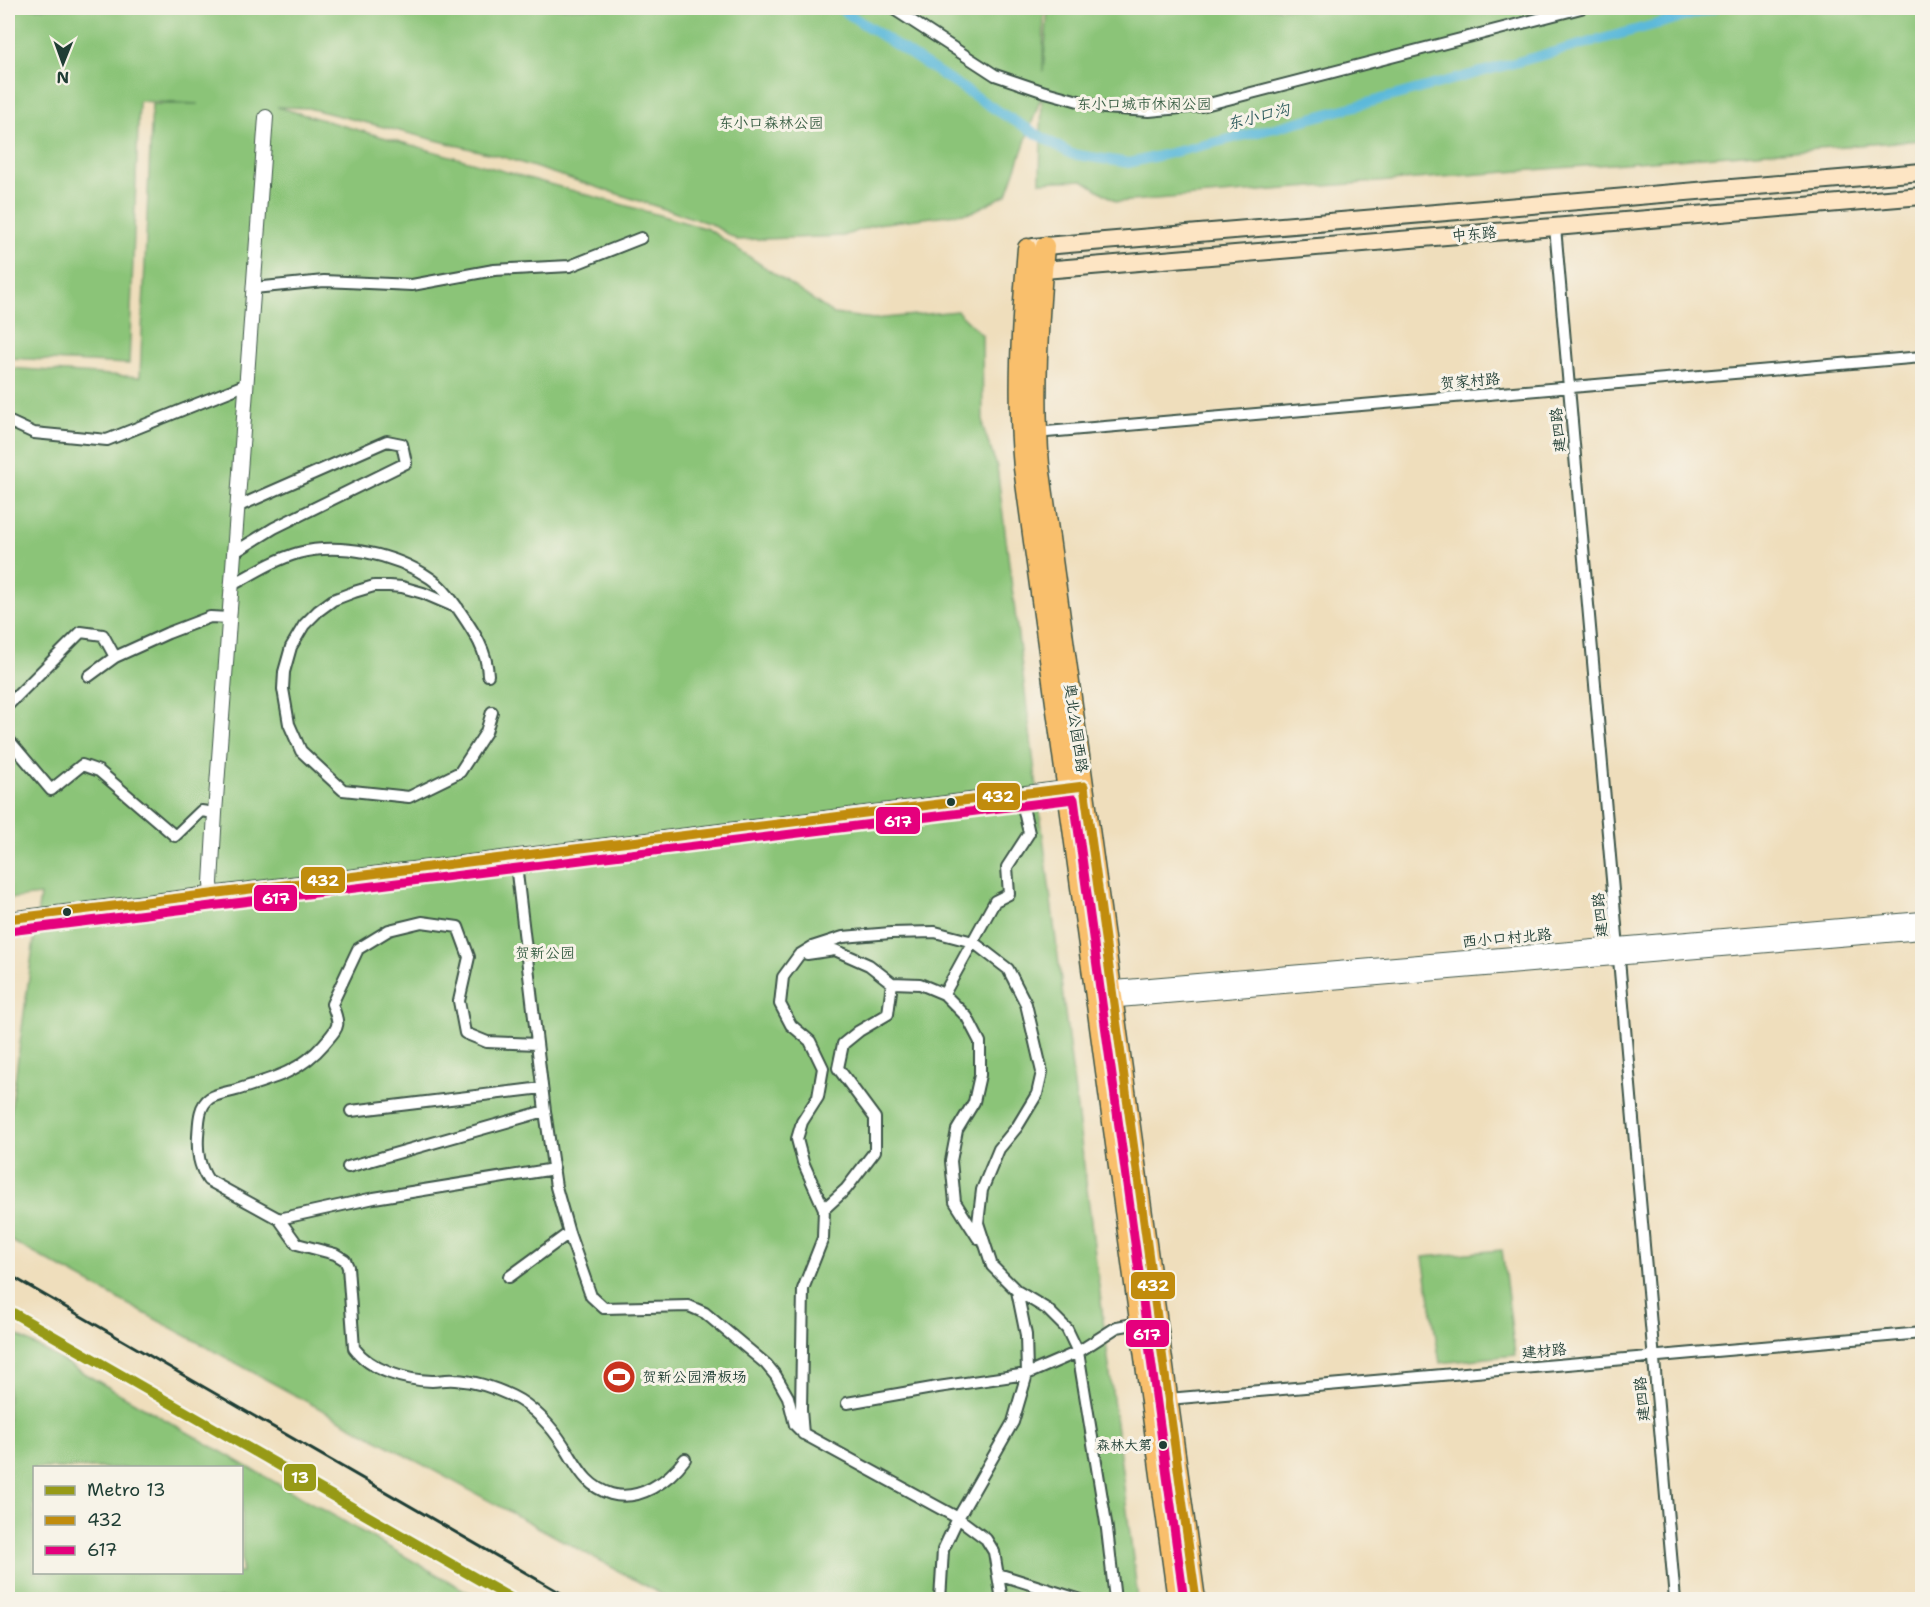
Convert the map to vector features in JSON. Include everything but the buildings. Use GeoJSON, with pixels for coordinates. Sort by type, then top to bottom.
{"type":"FeatureCollection","features":[{"type":"Feature","properties":{"kind":"main road","name":"中东路"},"geometry":{"type":"LineString","coordinates":[[1036,247],[1923,172]]}},
{"type":"Feature","properties":{"kind":"main road","name":"中东路"},"geometry":{"type":"LineString","coordinates":[[1034,271],[1923,196]]}},
{"type":"Feature","properties":{"kind":"main road","name":"奥北公园西路"},"geometry":{"type":"LineString","coordinates":[[1036,247],[1034,271],[1019,337],[1029,433],[1044,498],[1075,787],[1104,995],[1168,1399],[1196,1599]]}},
{"type":"Feature","properties":{"kind":"main road","name":"奥北公园西路"},"geometry":{"type":"LineString","coordinates":[[1104,995],[1139,1323],[1177,1599]]}},
{"type":"Feature","properties":{"kind":"street"},"geometry":{"type":"LineString","coordinates":[[891,8],[996,75],[1068,99],[1104,108],[1149,111],[1201,106],[1581,8]]}},
{"type":"Feature","properties":{"kind":"street"},"geometry":{"type":"LineString","coordinates":[[212,894],[215,813],[236,552],[266,117]]}},
{"type":"Feature","properties":{"kind":"street","name":"建四路"},"geometry":{"type":"LineString","coordinates":[[1555,227],[1675,1599]]}},
{"type":"Feature","properties":{"kind":"street"},"geometry":{"type":"LineString","coordinates":[[254,288],[324,281],[412,285],[494,270],[570,266],[641,238]]}},
{"type":"Feature","properties":{"kind":"street","name":"贺家村路"},"geometry":{"type":"LineString","coordinates":[[1029,433],[1923,357]]}},
{"type":"Feature","properties":{"kind":"street"},"geometry":{"type":"LineString","coordinates":[[8,421],[34,433],[107,440],[247,384]]}},
{"type":"Feature","properties":{"kind":"street"},"geometry":{"type":"LineString","coordinates":[[236,552],[274,528],[406,464],[402,444],[387,441],[238,506]]}},
{"type":"Feature","properties":{"kind":"street"},"geometry":{"type":"LineString","coordinates":[[232,585],[267,565],[299,553],[325,549],[354,550],[383,556],[431,578],[458,608],[475,633],[482,649],[488,675]]}},
{"type":"Feature","properties":{"kind":"street"},"geometry":{"type":"LineString","coordinates":[[458,608],[423,593],[390,586],[374,586],[354,592],[325,606],[304,625],[291,647],[284,672],[283,689],[290,724],[302,751],[343,790],[409,797],[460,772],[486,732],[492,712]]}},
{"type":"Feature","properties":{"kind":"street"},"geometry":{"type":"LineString","coordinates":[[89,676],[115,657],[168,633],[210,617],[229,618]]}},
{"type":"Feature","properties":{"kind":"street"},"geometry":{"type":"LineString","coordinates":[[8,705],[81,632],[103,635],[115,657]]}},
{"type":"Feature","properties":{"kind":"street"},"geometry":{"type":"LineString","coordinates":[[8,739],[51,790],[82,765],[99,771],[175,836],[201,811],[215,813]]}},
{"type":"Feature","properties":{"kind":"street"},"geometry":{"type":"LineString","coordinates":[[8,919],[1075,787]]}},
{"type":"Feature","properties":{"kind":"street"},"geometry":{"type":"LineString","coordinates":[[944,994],[996,901],[1009,894],[1007,867],[1029,833],[1020,794]]}},
{"type":"Feature","properties":{"kind":"street"},"geometry":{"type":"LineString","coordinates":[[515,856],[542,1088],[556,1186],[569,1233],[591,1296],[604,1308],[689,1306],[705,1313],[766,1364],[776,1376],[789,1397],[795,1425],[804,1434],[958,1518],[986,1539],[994,1552],[1002,1599]]}},
{"type":"Feature","properties":{"kind":"street","name":"西小口村北路"},"geometry":{"type":"LineString","coordinates":[[1104,995],[1618,951],[1923,919]]}},
{"type":"Feature","properties":{"kind":"street"},"geometry":{"type":"LineString","coordinates":[[537,1044],[487,1042],[465,1033],[459,1001],[469,957],[458,927],[422,922],[389,930],[358,949],[332,1004],[339,1022],[336,1030],[312,1058],[298,1068],[278,1077],[210,1098],[202,1108],[198,1158],[208,1180],[279,1219],[297,1244],[335,1254],[345,1260],[348,1267],[354,1348],[361,1357],[375,1366],[411,1379],[455,1380],[500,1390],[517,1398],[528,1405],[553,1430],[582,1477],[595,1488],[614,1495],[633,1494],[652,1488],[668,1479],[685,1459]]}},
{"type":"Feature","properties":{"kind":"street"},"geometry":{"type":"LineString","coordinates":[[804,1434],[801,1410],[803,1289],[823,1238],[824,1209],[803,1162],[797,1139],[802,1122],[818,1097],[823,1068],[810,1041],[791,1025],[780,1004],[783,977],[799,955],[812,947],[843,937],[935,932],[973,942],[1008,969],[1026,1004],[1042,1072],[1037,1094],[1017,1127],[999,1149],[982,1190],[978,1223],[992,1266]]}},
{"type":"Feature","properties":{"kind":"street","name":"西小口村北路"},"geometry":{"type":"LineString","coordinates":[[1618,951],[1923,932]]}},
{"type":"Feature","properties":{"kind":"street"},"geometry":{"type":"LineString","coordinates":[[799,955],[835,950],[869,966],[892,983],[920,984],[944,994],[968,1017],[980,1042],[980,1075],[974,1102],[957,1130],[951,1161],[955,1202],[973,1229],[992,1266],[1017,1291],[1047,1309],[1067,1329],[1078,1352],[1107,1529],[1114,1599]]}},
{"type":"Feature","properties":{"kind":"street"},"geometry":{"type":"LineString","coordinates":[[824,1209],[846,1189],[875,1151],[875,1118],[838,1068],[843,1044],[888,1014],[892,983]]}},
{"type":"Feature","properties":{"kind":"street"},"geometry":{"type":"LineString","coordinates":[[351,1111],[542,1088]]}},
{"type":"Feature","properties":{"kind":"street"},"geometry":{"type":"LineString","coordinates":[[348,1167],[545,1111]]}},
{"type":"Feature","properties":{"kind":"street"},"geometry":{"type":"LineString","coordinates":[[279,1219],[374,1198],[554,1168]]}},
{"type":"Feature","properties":{"kind":"street"},"geometry":{"type":"LineString","coordinates":[[509,1277],[569,1233]]}},
{"type":"Feature","properties":{"kind":"street"},"geometry":{"type":"LineString","coordinates":[[940,1599],[943,1550],[958,1518],[1013,1422],[1027,1374],[1026,1335],[1017,1291]]}},
{"type":"Feature","properties":{"kind":"street"},"geometry":{"type":"LineString","coordinates":[[847,1403],[938,1386],[1027,1374],[1078,1352],[1117,1327],[1139,1323]]}},
{"type":"Feature","properties":{"kind":"street","name":"建材路"},"geometry":{"type":"LineString","coordinates":[[1168,1399],[1923,1333]]}},
{"type":"Feature","properties":{"kind":"street"},"geometry":{"type":"LineString","coordinates":[[998,1574],[1081,1599]]}},
{"type":"Feature","properties":{"kind":"green space","name":"贺新公园"},"geometry":{"type":"Polygon","coordinates":[[[8,8],[1044,8],[1043,72],[1048,8],[1922,8],[1922,140],[1117,202],[1083,180],[1040,182],[1042,94],[1007,194],[972,212],[877,224],[843,236],[737,240],[711,224],[503,157],[308,108],[277,107],[708,229],[834,314],[874,319],[957,311],[982,335],[983,427],[997,467],[1138,1599],[670,1599],[8,1239],[8,1132],[40,895],[8,899],[8,368],[140,377],[152,104],[198,104],[139,101],[129,364],[8,358],[8,8]]]}},
{"type":"Feature","properties":{"kind":"green space"},"geometry":{"type":"Polygon","coordinates":[[[1502,1250],[1515,1355],[1440,1363],[1423,1257],[1502,1250]]]}},
{"type":"Feature","properties":{"kind":"green space"},"geometry":{"type":"Polygon","coordinates":[[[8,1330],[480,1599],[8,1599],[8,1330]]]}},
{"type":"Feature","properties":{"kind":"waterway","name":"东小口沟"},"geometry":{"type":"LineString","coordinates":[[839,8],[1001,113],[1071,154],[1129,163],[1275,128],[1716,8]]}},
{"type":"Feature","properties":{"kind":"railway"},"geometry":{"type":"LineString","coordinates":[[8,1274],[573,1600]]}},
{"type":"Feature","properties":{"kind":"metro line","name":"13"},"geometry":{"type":"LineString","coordinates":[[8,1310],[514,1600]]}},
{"type":"Feature","properties":{"kind":"transit line","name":"432"},"geometry":{"type":"LineString","coordinates":[[8,919],[1084,786],[1196,1600]]}},
{"type":"Feature","properties":{"kind":"transit line","name":"617"},"geometry":{"type":"LineString","coordinates":[[9,931],[1074,799],[1184,1600]]}},
{"type":"Feature","properties":{"kind":"place","name":"贺新公园滑板场"},"geometry":{"type":"Point","coordinates":[619,1377]}},
{"type":"Feature","properties":{"kind":"place","name":"森林大第"},"geometry":{"type":"Point","coordinates":[1163,1445]}},
{"type":"Feature","properties":{"kind":"park label","name":"东小口城市休闲公园"},"geometry":{"type":"Point","coordinates":[1144,104]}},
{"type":"Feature","properties":{"kind":"park label","name":"东小口森林公园"},"geometry":{"type":"Point","coordinates":[771,123]}}]}
